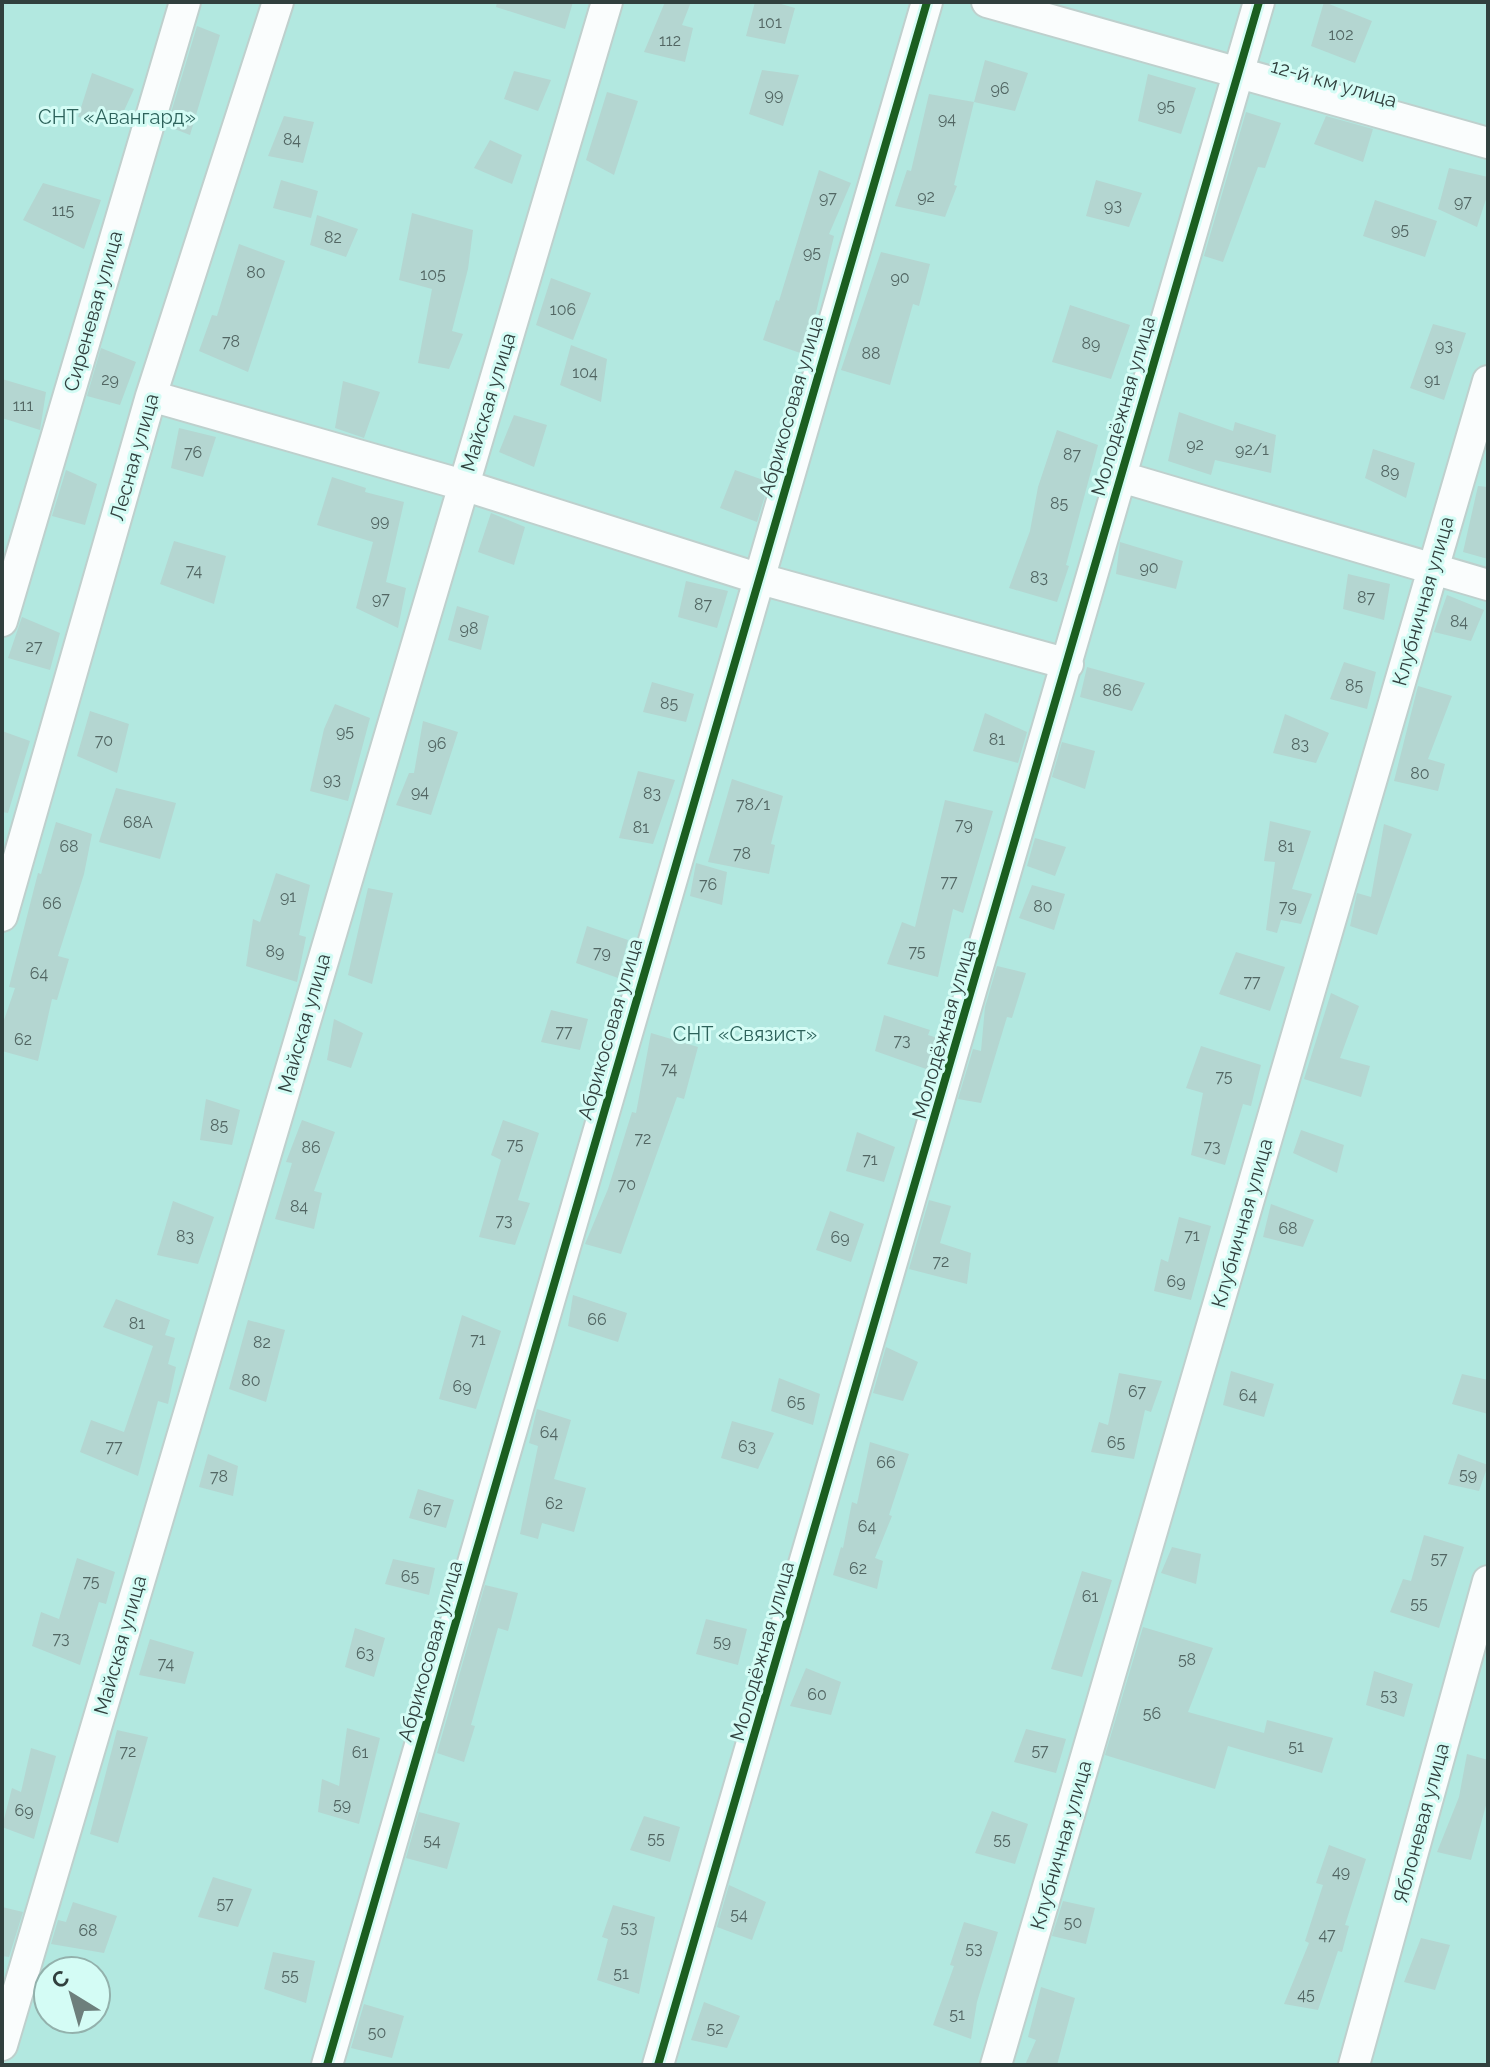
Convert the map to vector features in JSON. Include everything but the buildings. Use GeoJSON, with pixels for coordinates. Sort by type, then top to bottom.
{"type":"FeatureCollection","features":[{"type":"Feature","properties":{"kind":"street","name":"Сиреневая улица"},"geometry":{"type":"LineString","coordinates":[[2,621],[185,2]]}},
{"type":"Feature","properties":{"kind":"street","name":"Лесная улица"},"geometry":{"type":"LineString","coordinates":[[2,916],[151,396],[278,2]]}},
{"type":"Feature","properties":{"kind":"street","name":"Майская улица"},"geometry":{"type":"LineString","coordinates":[[2,2045],[607,2]]}},
{"type":"Feature","properties":{"kind":"street","name":"Абрикосовая улица"},"geometry":{"type":"LineString","coordinates":[[327,2065],[927,2]]}},
{"type":"Feature","properties":{"kind":"street","name":"12-й км улица"},"geometry":{"type":"LineString","coordinates":[[987,2],[1488,143]]}},
{"type":"Feature","properties":{"kind":"street","name":"Молодёжная улица"},"geometry":{"type":"LineString","coordinates":[[658,2065],[1068,664],[1118,476],[1259,2]]}},
{"type":"Feature","properties":{"kind":"street","name":"Клубничная улица"},"geometry":{"type":"LineString","coordinates":[[996,2065],[1488,381]]}},
{"type":"Feature","properties":{"kind":"street"},"geometry":{"type":"LineString","coordinates":[[151,396],[463,485],[757,578],[1068,664]]}},
{"type":"Feature","properties":{"kind":"street"},"geometry":{"type":"LineString","coordinates":[[1118,476],[1488,585]]}},
{"type":"Feature","properties":{"kind":"street","name":"Яблоневая улица"},"geometry":{"type":"LineString","coordinates":[[1354,2065],[1488,1581]]}},
{"type":"Feature","properties":{"kind":"green space","name":"СНТ «Связист»"},"geometry":{"type":"Polygon","coordinates":[[[2,2],[1488,2],[1488,2065],[2,2065],[2,2]]]}},
{"type":"Feature","properties":{"kind":"cycle path"},"geometry":{"type":"LineString","coordinates":[[327,2065],[927,2]]}},
{"type":"Feature","properties":{"kind":"cycle path"},"geometry":{"type":"LineString","coordinates":[[658,2065],[1259,2]]}},
{"type":"Feature","properties":{"kind":"park label","name":"СНТ «Авангард»"},"geometry":{"type":"Point","coordinates":[117,117]}}]}
